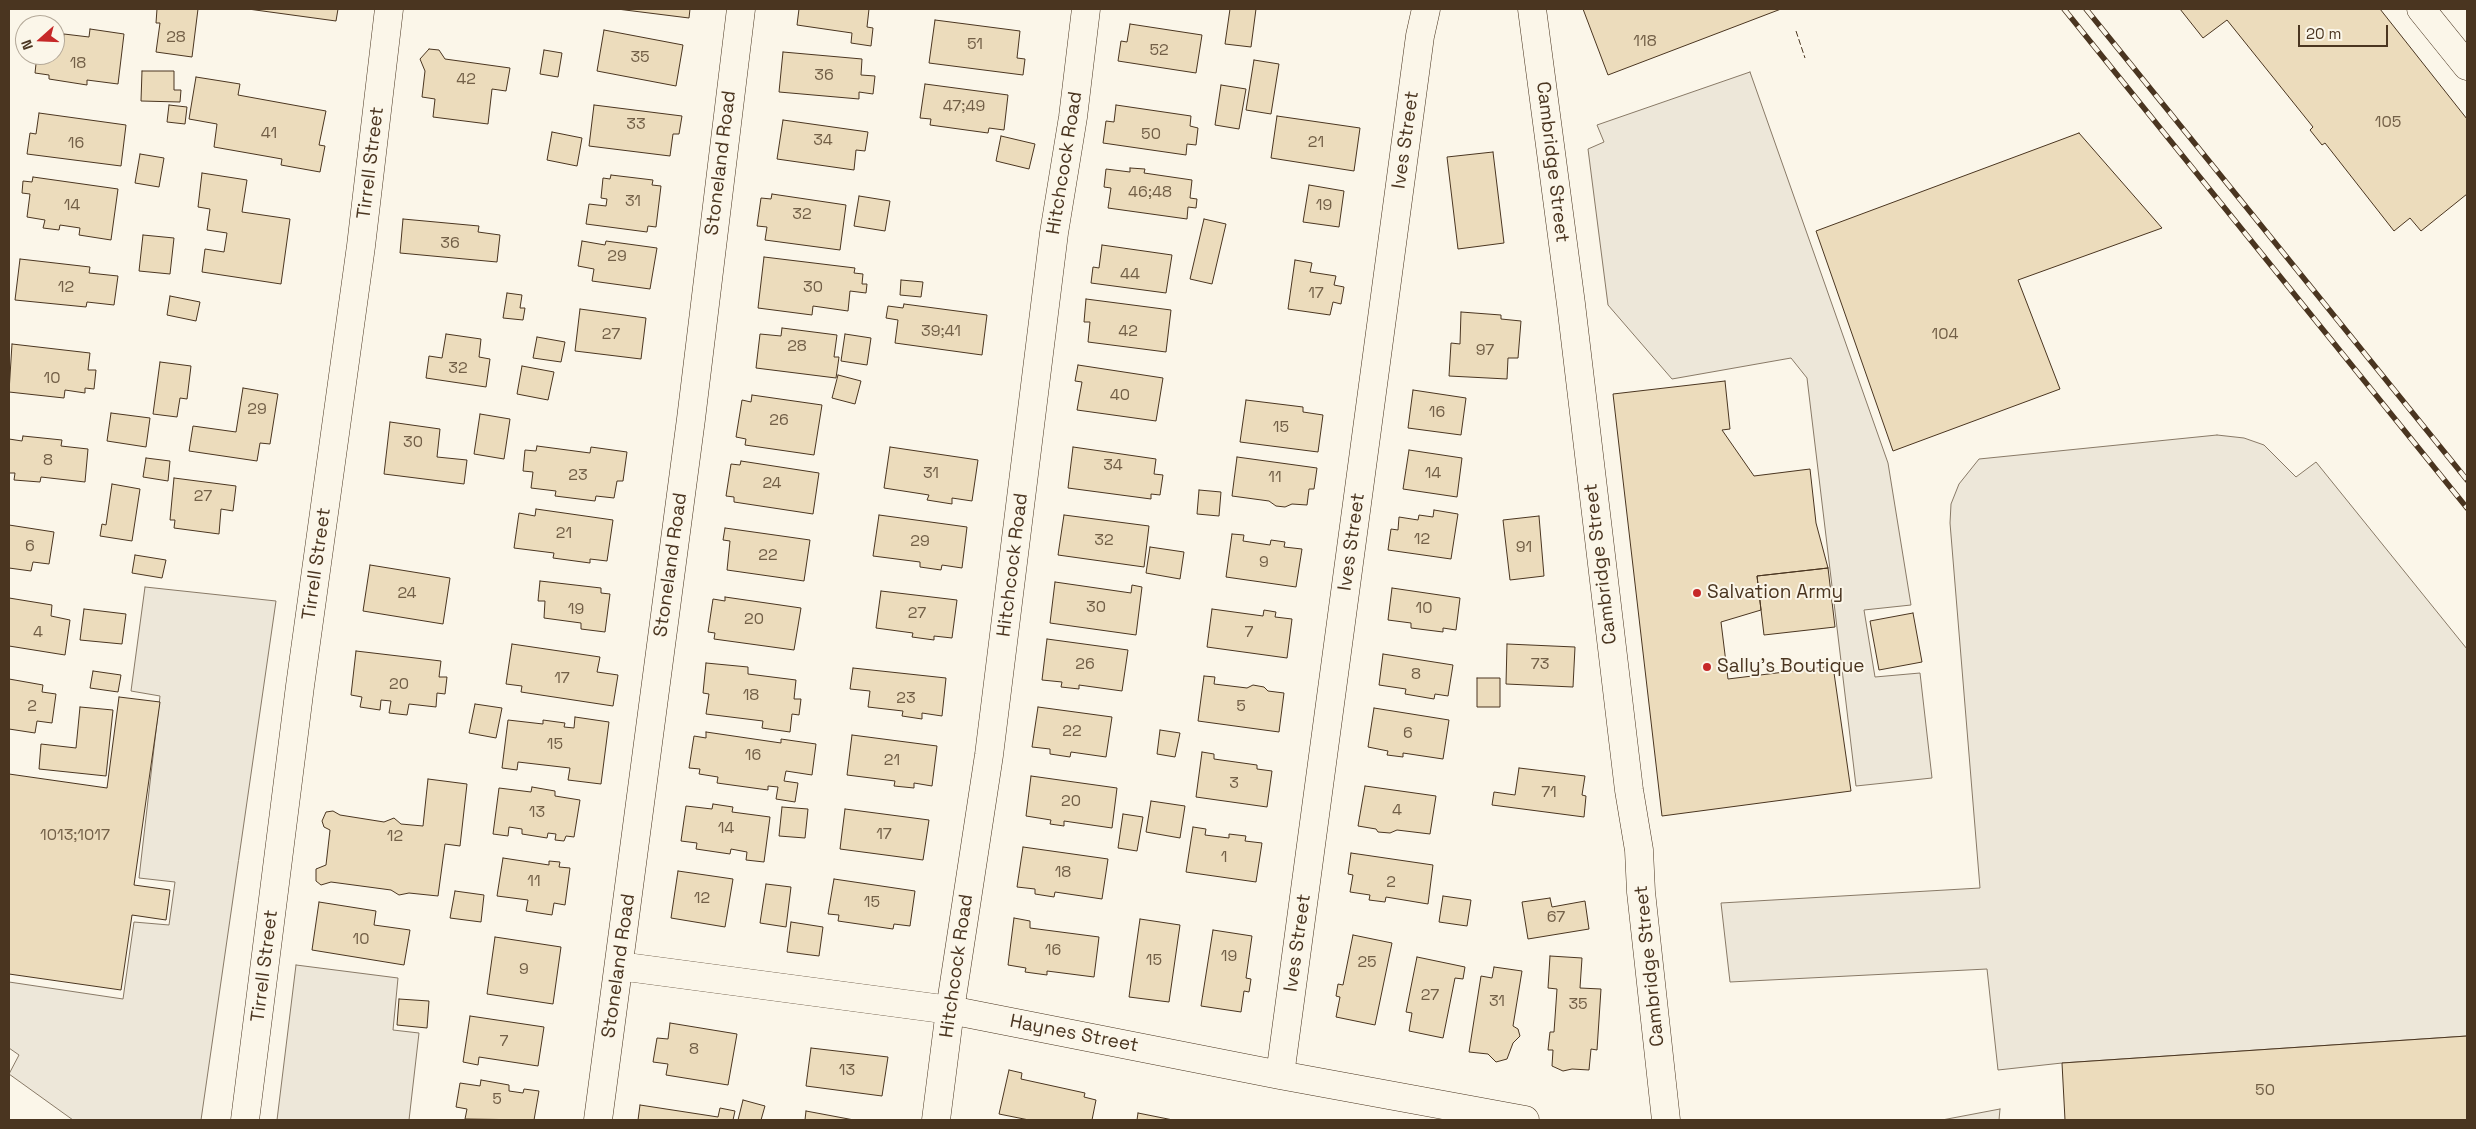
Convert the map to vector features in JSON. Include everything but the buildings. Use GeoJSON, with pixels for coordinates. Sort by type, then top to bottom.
{"type":"FeatureCollection","features":[{"type":"Feature","properties":{"kind":"street","name":"Tirrell Street"},"geometry":{"type":"LineString","coordinates":[[245,1120],[302,677],[361,246],[389,9]]}},
{"type":"Feature","properties":{"kind":"street","name":"Stoneland Road"},"geometry":{"type":"LineString","coordinates":[[598,1120],[691,419],[741,9]]}},
{"type":"Feature","properties":{"kind":"street","name":"Hitchcock Road"},"geometry":{"type":"LineString","coordinates":[[936,1120],[950,1010],[989,754],[1054,234],[1073,117],[1086,9]]}},
{"type":"Feature","properties":{"kind":"street","name":"Ives Street"},"geometry":{"type":"LineString","coordinates":[[1280,1075],[1420,36],[1426,9]]}},
{"type":"Feature","properties":{"kind":"street","name":"Cambridge Street"},"geometry":{"type":"LineString","coordinates":[[1532,9],[1571,304],[1625,760],[1639,850],[1641,892],[1666,1120]]}},
{"type":"Feature","properties":{"kind":"street"},"geometry":{"type":"LineString","coordinates":[[2421,9],[2467,66]]}},
{"type":"Feature","properties":{"kind":"street","name":"Haynes Street"},"geometry":{"type":"LineString","coordinates":[[619,966],[950,1010],[1280,1075],[1525,1120]]}},
{"type":"Feature","properties":{"kind":"shaded area"},"geometry":{"type":"Polygon","coordinates":[[[1750,72],[1888,463],[1911,605],[1864,610],[1875,677],[1920,673],[1932,778],[1856,786],[1807,378],[1791,358],[1672,379],[1608,305],[1588,149],[1604,142],[1597,125],[1750,72]]]}},
{"type":"Feature","properties":{"kind":"shaded area"},"geometry":{"type":"Polygon","coordinates":[[[2217,435],[2244,438],[2264,445],[2296,477],[2316,462],[2467,649],[2467,1036],[2062,1063],[1998,1070],[1987,969],[1730,982],[1721,903],[1980,888],[1950,523],[1951,504],[1959,484],[1979,459],[2217,435]]]}},
{"type":"Feature","properties":{"kind":"shaded area"},"geometry":{"type":"Polygon","coordinates":[[[145,587],[276,601],[201,1120],[73,1120],[9,1074],[19,1055],[9,1048],[9,982],[123,999],[134,922],[169,925],[175,882],[139,878],[160,696],[131,691],[145,587]]]}},
{"type":"Feature","properties":{"kind":"shaded area"},"geometry":{"type":"Polygon","coordinates":[[[296,965],[398,978],[393,1030],[419,1033],[409,1120],[277,1120],[296,965]]]}},
{"type":"Feature","properties":{"kind":"shaded area"},"geometry":{"type":"Polygon","coordinates":[[[2000,1109],[1999,1120],[1942,1120],[2000,1109]]]}},
{"type":"Feature","properties":{"kind":"railway"},"geometry":{"type":"LineString","coordinates":[[2064,9],[2467,508]]}},
{"type":"Feature","properties":{"kind":"railway"},"geometry":{"type":"LineString","coordinates":[[2086,9],[2467,480]]}},
{"type":"Feature","properties":{"kind":"fence"},"geometry":{"type":"LineString","coordinates":[[1796,31],[1805,58]]}},
{"type":"Feature","properties":{"kind":"place","name":"Salvation Army"},"geometry":{"type":"Point","coordinates":[1697,593]}},
{"type":"Feature","properties":{"kind":"place","name":"Sally's Boutique"},"geometry":{"type":"Point","coordinates":[1707,667]}}]}
